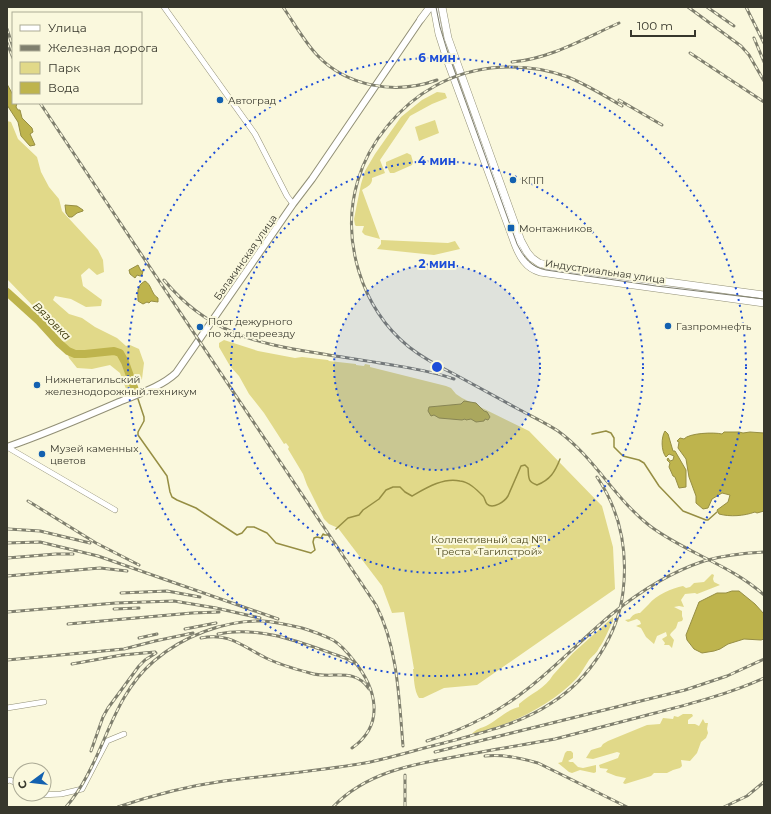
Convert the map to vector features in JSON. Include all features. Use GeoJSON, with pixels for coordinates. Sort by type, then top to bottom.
{"type":"FeatureCollection","features":[{"type":"Feature","properties":{"kind":"main road"},"geometry":{"type":"LineString","coordinates":[[421,19],[430,7]]}},
{"type":"Feature","properties":{"kind":"main road","name":"Индустриальная улица"},"geometry":{"type":"LineString","coordinates":[[434,7],[445,52],[519,254],[527,265],[540,272],[764,303]]}},
{"type":"Feature","properties":{"kind":"main road"},"geometry":{"type":"LineString","coordinates":[[439,7],[444,18]]}},
{"type":"Feature","properties":{"kind":"main road","name":"Индустриальная улица"},"geometry":{"type":"LineString","coordinates":[[442,7],[452,51],[518,234],[524,247],[532,258],[550,266],[764,296]]}},
{"type":"Feature","properties":{"kind":"main road"},"geometry":{"type":"LineString","coordinates":[[421,19],[428,16],[435,16]]}},
{"type":"Feature","properties":{"kind":"street"},"geometry":{"type":"LineString","coordinates":[[164,7],[255,134],[287,196],[293,204]]}},
{"type":"Feature","properties":{"kind":"street","name":"Балакинская улица"},"geometry":{"type":"LineString","coordinates":[[7,447],[57,428],[159,385],[179,370],[198,340],[312,179],[421,19]]}},
{"type":"Feature","properties":{"kind":"street"},"geometry":{"type":"LineString","coordinates":[[7,447],[114,510]]}},
{"type":"Feature","properties":{"kind":"street"},"geometry":{"type":"LineString","coordinates":[[7,708],[44,702]]}},
{"type":"Feature","properties":{"kind":"street"},"geometry":{"type":"LineString","coordinates":[[52,794],[61,794],[82,789],[107,741],[124,734]]}},
{"type":"Feature","properties":{"kind":"green space"},"geometry":{"type":"Polygon","coordinates":[[[437,92],[445,93],[447,98],[410,116],[380,160],[385,173],[372,178],[371,184],[362,190],[380,239],[365,235],[362,232],[364,226],[356,226],[354,219],[365,171],[401,117],[422,100],[437,92]]]}},
{"type":"Feature","properties":{"kind":"green space"},"geometry":{"type":"Polygon","coordinates":[[[435,120],[439,133],[419,141],[415,127],[435,120]]]}},
{"type":"Feature","properties":{"kind":"green space"},"geometry":{"type":"Polygon","coordinates":[[[7,121],[11,122],[18,139],[37,157],[41,172],[49,187],[59,199],[62,211],[98,250],[103,260],[104,272],[97,275],[89,268],[81,275],[83,286],[102,300],[101,306],[86,307],[71,299],[55,296],[53,300],[69,314],[82,318],[95,327],[117,338],[126,346],[130,345],[139,349],[144,363],[142,379],[126,389],[120,373],[110,365],[92,369],[77,368],[69,358],[62,336],[7,279],[7,121]]]}},
{"type":"Feature","properties":{"kind":"green space"},"geometry":{"type":"Polygon","coordinates":[[[407,153],[411,155],[413,162],[412,165],[394,173],[390,173],[386,162],[407,153]]]}},
{"type":"Feature","properties":{"kind":"green space"},"geometry":{"type":"Polygon","coordinates":[[[381,240],[448,243],[455,241],[460,249],[434,255],[377,249],[381,244],[381,240]]]}},
{"type":"Feature","properties":{"kind":"green space","name":"Коллективный сад №1 Треста «Тагилстрой»"},"geometry":{"type":"Polygon","coordinates":[[[224,340],[258,351],[295,358],[302,357],[364,366],[365,364],[370,365],[370,367],[446,386],[451,388],[462,398],[529,431],[602,506],[613,547],[615,589],[477,685],[444,688],[423,698],[419,698],[415,688],[414,669],[404,612],[392,613],[382,586],[338,528],[329,524],[324,519],[303,474],[288,449],[289,447],[286,443],[284,444],[264,413],[249,394],[239,376],[230,366],[219,347],[219,343],[224,340]]]}},
{"type":"Feature","properties":{"kind":"green space"},"geometry":{"type":"Polygon","coordinates":[[[712,574],[714,575],[714,582],[720,585],[697,594],[685,594],[681,600],[684,607],[674,607],[682,611],[683,619],[682,621],[678,622],[676,628],[670,635],[674,640],[672,648],[669,645],[664,645],[665,643],[662,639],[667,636],[666,632],[657,636],[654,644],[646,637],[641,628],[636,626],[641,624],[640,621],[637,619],[628,622],[625,620],[630,619],[634,614],[640,613],[664,592],[683,586],[686,588],[690,587],[694,583],[704,582],[712,574]]]}},
{"type":"Feature","properties":{"kind":"green space"},"geometry":{"type":"Polygon","coordinates":[[[613,617],[613,621],[598,650],[577,678],[567,688],[543,705],[515,720],[472,734],[511,710],[519,707],[519,704],[523,700],[546,684],[573,653],[613,617]]]}},
{"type":"Feature","properties":{"kind":"green space"},"geometry":{"type":"Polygon","coordinates":[[[683,714],[692,714],[693,716],[688,720],[688,724],[695,724],[699,726],[703,719],[705,723],[708,723],[708,733],[706,738],[701,742],[697,753],[690,761],[681,760],[682,766],[680,768],[667,773],[654,773],[651,776],[625,784],[623,783],[626,778],[606,772],[608,769],[600,768],[599,765],[618,758],[620,753],[617,752],[593,759],[586,758],[591,750],[601,747],[608,741],[647,725],[660,724],[663,718],[673,719],[674,716],[678,717],[683,714]]]}},
{"type":"Feature","properties":{"kind":"green space"},"geometry":{"type":"Polygon","coordinates":[[[567,751],[571,751],[573,753],[573,758],[568,761],[573,762],[578,767],[583,768],[596,765],[596,772],[594,773],[580,770],[572,773],[569,772],[558,763],[562,762],[567,751]]]}},
{"type":"Feature","properties":{"kind":"water"},"geometry":{"type":"Polygon","coordinates":[[[7,84],[12,93],[12,104],[17,104],[16,107],[20,110],[22,118],[32,128],[33,132],[30,134],[35,145],[30,146],[21,136],[18,122],[7,105],[7,84]]]}},
{"type":"Feature","properties":{"kind":"water"},"geometry":{"type":"Polygon","coordinates":[[[65,205],[77,206],[83,211],[69,217],[66,213],[65,205]]]}},
{"type":"Feature","properties":{"kind":"water"},"geometry":{"type":"Polygon","coordinates":[[[138,265],[141,271],[143,271],[142,275],[137,275],[135,278],[130,274],[129,270],[138,265]]]}},
{"type":"Feature","properties":{"kind":"water"},"geometry":{"type":"Polygon","coordinates":[[[145,281],[158,298],[158,302],[151,301],[143,304],[138,301],[139,287],[145,281]]]}},
{"type":"Feature","properties":{"kind":"water"},"geometry":{"type":"Polygon","coordinates":[[[464,401],[476,403],[487,412],[490,417],[488,420],[485,419],[484,421],[476,422],[471,419],[462,420],[439,418],[434,415],[431,416],[428,411],[429,407],[461,404],[464,401]]]}},
{"type":"Feature","properties":{"kind":"water"},"geometry":{"type":"Polygon","coordinates":[[[665,431],[668,434],[673,451],[675,451],[686,470],[686,487],[679,488],[669,467],[670,463],[667,460],[668,458],[670,461],[673,460],[674,456],[669,454],[666,457],[664,454],[662,440],[665,431]]]}},
{"type":"Feature","properties":{"kind":"water"},"geometry":{"type":"Polygon","coordinates":[[[724,432],[764,433],[764,511],[737,516],[719,514],[717,510],[728,502],[730,495],[722,493],[712,499],[708,508],[703,509],[696,503],[696,496],[689,477],[686,459],[678,448],[679,442],[677,441],[680,438],[684,439],[696,434],[722,434],[724,432]]]}},
{"type":"Feature","properties":{"kind":"water"},"geometry":{"type":"Polygon","coordinates":[[[739,591],[755,604],[764,614],[764,639],[744,639],[728,644],[714,651],[702,653],[694,649],[687,640],[686,635],[699,602],[717,593],[739,591]]]}},
{"type":"Feature","properties":{"kind":"waterway","name":"Вязовка"},"geometry":{"type":"LineString","coordinates":[[7,292],[39,321],[68,351],[75,354],[114,351],[120,353],[125,362],[135,390]]}},
{"type":"Feature","properties":{"kind":"waterway"},"geometry":{"type":"LineString","coordinates":[[138,399],[144,417],[144,421],[138,435],[167,476],[172,497],[196,508],[237,535],[242,533],[247,527],[254,527],[267,533],[276,543],[311,553],[315,550],[313,542],[314,538],[321,538],[323,534],[328,535]]}},
{"type":"Feature","properties":{"kind":"waterway","name":"Вязовка"},"geometry":{"type":"LineString","coordinates":[[592,434],[606,431],[611,433],[614,438],[614,447],[623,456],[639,460],[644,463],[659,486],[683,511],[706,520],[717,512]]}},
{"type":"Feature","properties":{"kind":"waterway","name":"Вязовка"},"geometry":{"type":"LineString","coordinates":[[336,529],[348,518],[359,515],[363,510],[379,499],[386,490],[393,487],[400,487],[412,496],[441,482],[454,480],[460,481],[475,488],[484,497],[487,504],[492,506],[502,502],[508,496],[521,466],[525,465],[528,468],[530,480],[537,485],[552,475],[560,459]]}},
{"type":"Feature","properties":{"kind":"tram line"},"geometry":{"type":"LineString","coordinates":[[436,7],[447,50],[517,244],[522,254],[528,261],[536,267],[546,270],[656,286],[764,299]]}},
{"type":"Feature","properties":{"kind":"railway"},"geometry":{"type":"LineString","coordinates":[[283,7],[312,50],[329,66],[343,75],[357,81],[389,87],[421,85],[437,80]]}},
{"type":"Feature","properties":{"kind":"railway"},"geometry":{"type":"LineString","coordinates":[[688,7],[741,46],[749,55],[764,81]]}},
{"type":"Feature","properties":{"kind":"railway"},"geometry":{"type":"LineString","coordinates":[[707,7],[734,26]]}},
{"type":"Feature","properties":{"kind":"railway"},"geometry":{"type":"LineString","coordinates":[[746,7],[764,43]]}},
{"type":"Feature","properties":{"kind":"railway"},"geometry":{"type":"LineString","coordinates":[[512,62],[540,57],[554,52],[619,23]]}},
{"type":"Feature","properties":{"kind":"railway"},"geometry":{"type":"LineString","coordinates":[[7,29],[12,44]]}},
{"type":"Feature","properties":{"kind":"railway"},"geometry":{"type":"LineString","coordinates":[[754,38],[764,62]]}},
{"type":"Feature","properties":{"kind":"railway"},"geometry":{"type":"LineString","coordinates":[[7,43],[12,56]]}},
{"type":"Feature","properties":{"kind":"railway"},"geometry":{"type":"LineString","coordinates":[[690,53],[764,102]]}},
{"type":"Feature","properties":{"kind":"railway"},"geometry":{"type":"LineString","coordinates":[[622,106],[568,77],[552,72],[517,67],[500,67],[466,73],[435,86],[422,94],[398,114],[378,139],[363,166],[358,180],[353,203],[352,226],[354,248],[359,271],[367,293],[378,313],[392,331],[409,347],[436,365],[558,431],[583,453],[637,515],[650,526],[678,544],[737,575],[764,595]]}},
{"type":"Feature","properties":{"kind":"railway"},"geometry":{"type":"LineString","coordinates":[[619,100],[662,125]]}},
{"type":"Feature","properties":{"kind":"railway"},"geometry":{"type":"LineString","coordinates":[[41,104],[376,605],[383,621],[393,656],[403,746]]}},
{"type":"Feature","properties":{"kind":"railway"},"geometry":{"type":"LineString","coordinates":[[164,280],[180,298],[197,312],[233,332],[252,339],[294,349],[420,370],[454,379]]}},
{"type":"Feature","properties":{"kind":"railway"},"geometry":{"type":"LineString","coordinates":[[118,807],[197,785],[330,768],[385,759],[500,727],[541,710],[553,702],[579,681],[600,654],[615,624],[620,608],[624,577],[623,547],[617,518],[605,490],[597,477]]}},
{"type":"Feature","properties":{"kind":"railway"},"geometry":{"type":"LineString","coordinates":[[28,501],[96,543],[139,565]]}},
{"type":"Feature","properties":{"kind":"railway"},"geometry":{"type":"LineString","coordinates":[[8,529],[40,531],[90,543]]}},
{"type":"Feature","properties":{"kind":"railway"},"geometry":{"type":"LineString","coordinates":[[7,543],[40,542],[98,556],[278,619]]}},
{"type":"Feature","properties":{"kind":"railway"},"geometry":{"type":"LineString","coordinates":[[427,741],[454,732],[479,720],[515,698],[612,614],[656,583],[704,561],[719,557],[764,552]]}},
{"type":"Feature","properties":{"kind":"railway"},"geometry":{"type":"LineString","coordinates":[[7,558],[73,554]]}},
{"type":"Feature","properties":{"kind":"railway"},"geometry":{"type":"LineString","coordinates":[[7,576],[100,568],[127,571]]}},
{"type":"Feature","properties":{"kind":"railway"},"geometry":{"type":"LineString","coordinates":[[121,593],[167,591],[200,597]]}},
{"type":"Feature","properties":{"kind":"railway"},"geometry":{"type":"LineString","coordinates":[[7,612],[116,603],[174,601],[216,608],[260,618]]}},
{"type":"Feature","properties":{"kind":"railway"},"geometry":{"type":"LineString","coordinates":[[114,609],[139,608]]}},
{"type":"Feature","properties":{"kind":"railway"},"geometry":{"type":"LineString","coordinates":[[68,624],[219,612]]}},
{"type":"Feature","properties":{"kind":"railway"},"geometry":{"type":"LineString","coordinates":[[66,807],[90,771],[116,712],[126,694],[139,677],[154,661],[178,644],[205,631],[234,623],[263,621],[302,628],[333,640],[344,649],[362,672],[368,683],[374,706],[370,728],[363,738],[352,748]]}},
{"type":"Feature","properties":{"kind":"railway"},"geometry":{"type":"LineString","coordinates":[[185,629],[216,623]]}},
{"type":"Feature","properties":{"kind":"railway"},"geometry":{"type":"LineString","coordinates":[[218,634],[251,632],[283,637],[345,658],[354,663]]}},
{"type":"Feature","properties":{"kind":"railway"},"geometry":{"type":"LineString","coordinates":[[7,660],[124,649],[193,633]]}},
{"type":"Feature","properties":{"kind":"railway"},"geometry":{"type":"LineString","coordinates":[[139,638],[157,634]]}},
{"type":"Feature","properties":{"kind":"railway"},"geometry":{"type":"LineString","coordinates":[[201,638],[220,637],[228,639],[282,665],[318,675],[349,676],[363,682],[369,689]]}},
{"type":"Feature","properties":{"kind":"railway"},"geometry":{"type":"LineString","coordinates":[[72,664],[122,655],[155,652]]}},
{"type":"Feature","properties":{"kind":"railway"},"geometry":{"type":"LineString","coordinates":[[91,751],[103,717],[108,708],[139,666],[156,653]]}},
{"type":"Feature","properties":{"kind":"railway"},"geometry":{"type":"LineString","coordinates":[[435,752],[685,690],[727,676],[764,659]]}},
{"type":"Feature","properties":{"kind":"railway"},"geometry":{"type":"LineString","coordinates":[[333,807],[360,785],[392,771],[408,766],[555,739],[703,700],[764,678]]}},
{"type":"Feature","properties":{"kind":"railway"},"geometry":{"type":"LineString","coordinates":[[485,756],[512,757],[538,763],[627,807]]}},
{"type":"Feature","properties":{"kind":"railway"},"geometry":{"type":"LineString","coordinates":[[405,775],[405,807]]}},
{"type":"Feature","properties":{"kind":"railway"},"geometry":{"type":"LineString","coordinates":[[724,807],[747,796],[764,782]]}},
{"type":"Feature","properties":{"kind":"place","name":"Автоград"},"geometry":{"type":"Point","coordinates":[220,100]}},
{"type":"Feature","properties":{"kind":"place","name":"КПП"},"geometry":{"type":"Point","coordinates":[513,180]}},
{"type":"Feature","properties":{"kind":"place","name":"Монтажников"},"geometry":{"type":"Point","coordinates":[511,228]}},
{"type":"Feature","properties":{"kind":"place","name":"Газпромнефть"},"geometry":{"type":"Point","coordinates":[668,326]}},
{"type":"Feature","properties":{"kind":"place","name":"Пост дежурного по ж.д. переезду"},"geometry":{"type":"Point","coordinates":[200,327]}},
{"type":"Feature","properties":{"kind":"place","name":"Нижнетагильский железнодорожный техникум"},"geometry":{"type":"Point","coordinates":[37,385]}},
{"type":"Feature","properties":{"kind":"place","name":"Музей каменных цветов"},"geometry":{"type":"Point","coordinates":[42,454]}}]}
